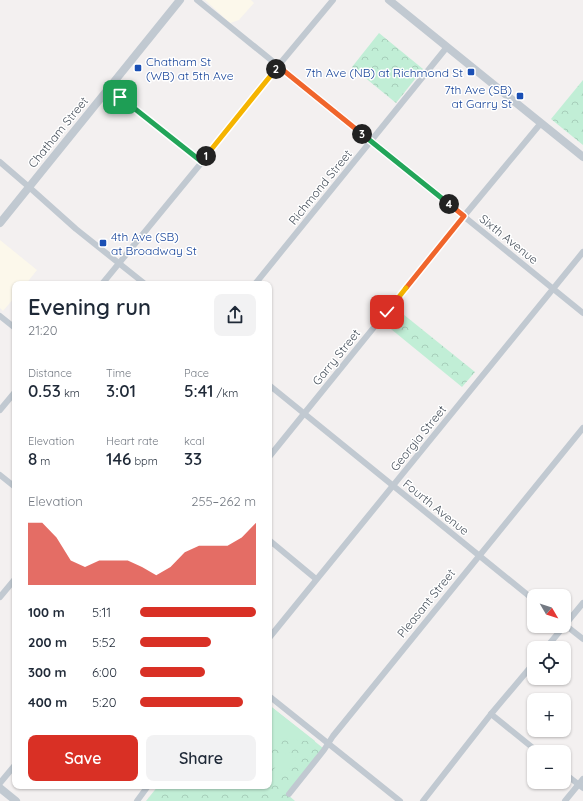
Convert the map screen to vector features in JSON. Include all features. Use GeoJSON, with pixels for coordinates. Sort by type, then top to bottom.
{"type":"FeatureCollection","features":[{"type":"Feature","properties":{"kind":"street","name":"Chatham Street"},"geometry":{"type":"LineString","coordinates":[[0,223],[180,0]]}},
{"type":"Feature","properties":{"kind":"street","name":"Sixth Avenue"},"geometry":{"type":"LineString","coordinates":[[198,0],[583,313]]}},
{"type":"Feature","properties":{"kind":"street"},"geometry":{"type":"LineString","coordinates":[[104,281],[333,0]]}},
{"type":"Feature","properties":{"kind":"street"},"geometry":{"type":"LineString","coordinates":[[389,0],[583,157]]}},
{"type":"Feature","properties":{"kind":"street","name":"Richmond Street"},"geometry":{"type":"LineString","coordinates":[[257,281],[448,47]]}},
{"type":"Feature","properties":{"kind":"street"},"geometry":{"type":"LineString","coordinates":[[110,88],[202,162]]}},
{"type":"Feature","properties":{"kind":"street","name":"Garry Street"},"geometry":{"type":"LineString","coordinates":[[272,453],[541,123]]}},
{"type":"Feature","properties":{"kind":"street"},"geometry":{"type":"LineString","coordinates":[[0,162],[71,225],[141,281]]}},
{"type":"Feature","properties":{"kind":"street","name":"Georgia Street"},"geometry":{"type":"LineString","coordinates":[[272,634],[583,252]]}},
{"type":"Feature","properties":{"kind":"street"},"geometry":{"type":"LineString","coordinates":[[0,316],[12,326]]}},
{"type":"Feature","properties":{"kind":"street","name":"Fourth Avenue"},"geometry":{"type":"LineString","coordinates":[[272,387],[527,594]]}},
{"type":"Feature","properties":{"kind":"street"},"geometry":{"type":"LineString","coordinates":[[0,410],[12,396]]}},
{"type":"Feature","properties":{"kind":"street","name":"Pleasant Street"},"geometry":{"type":"LineString","coordinates":[[289,794],[479,555],[583,428]]}},
{"type":"Feature","properties":{"kind":"street"},"geometry":{"type":"LineString","coordinates":[[0,475],[12,485]]}},
{"type":"Feature","properties":{"kind":"street"},"geometry":{"type":"LineString","coordinates":[[272,542],[316,579]]}},
{"type":"Feature","properties":{"kind":"street"},"geometry":{"type":"LineString","coordinates":[[0,597],[12,583]]}},
{"type":"Feature","properties":{"kind":"street"},"geometry":{"type":"LineString","coordinates":[[571,618],[583,603]]}},
{"type":"Feature","properties":{"kind":"street"},"geometry":{"type":"LineString","coordinates":[[571,630],[583,639]]}},
{"type":"Feature","properties":{"kind":"street"},"geometry":{"type":"LineString","coordinates":[[552,641],[558,633]]}},
{"type":"Feature","properties":{"kind":"street"},"geometry":{"type":"LineString","coordinates":[[423,801],[527,672]]}},
{"type":"Feature","properties":{"kind":"street"},"geometry":{"type":"LineString","coordinates":[[272,698],[400,801]]}},
{"type":"Feature","properties":{"kind":"street"},"geometry":{"type":"LineString","coordinates":[[492,714],[530,745]]}},
{"type":"Feature","properties":{"kind":"street"},"geometry":{"type":"LineString","coordinates":[[0,783],[12,769]]}},
{"type":"Feature","properties":{"kind":"street"},"geometry":{"type":"LineString","coordinates":[[571,778],[581,786]]}},
{"type":"Feature","properties":{"kind":"street"},"geometry":{"type":"LineString","coordinates":[[565,801],[581,786],[583,778]]}},
{"type":"Feature","properties":{"kind":"street"},"geometry":{"type":"LineString","coordinates":[[0,788],[16,801]]}},
{"type":"Feature","properties":{"kind":"street"},"geometry":{"type":"LineString","coordinates":[[136,801],[146,789]]}},
{"type":"Feature","properties":{"kind":"shaded area"},"geometry":{"type":"Polygon","coordinates":[[[205,0],[251,0],[254,3],[239,20],[230,23],[205,0]]]}},
{"type":"Feature","properties":{"kind":"shaded area"},"geometry":{"type":"Polygon","coordinates":[[[0,240],[37,270],[28,281],[12,281],[12,300],[3,311],[0,308],[0,240]]]}},
{"type":"Feature","properties":{"kind":"green space"},"geometry":{"type":"Polygon","coordinates":[[[379,33],[423,69],[396,103],[352,67],[379,33]]]}},
{"type":"Feature","properties":{"kind":"green space"},"geometry":{"type":"Polygon","coordinates":[[[583,80],[583,145],[551,119],[583,80]]]}},
{"type":"Feature","properties":{"kind":"green space"},"geometry":{"type":"Polygon","coordinates":[[[398,310],[475,372],[462,387],[386,325],[398,310]]]}},
{"type":"Feature","properties":{"kind":"green space"},"geometry":{"type":"Polygon","coordinates":[[[272,707],[323,748],[287,794],[295,801],[146,801],[156,789],[272,789],[272,707]]]}},
{"type":"Feature","properties":{"kind":"green space"},"geometry":{"type":"Polygon","coordinates":[[[272,707],[315,742],[313,743],[277,738],[275,735],[273,737],[272,707]]]}},
{"type":"Feature","properties":{"kind":"green space"},"geometry":{"type":"Polygon","coordinates":[[[288,751],[297,759],[280,780],[272,774],[288,751]]]}},
{"type":"Feature","properties":{"kind":"place","name":"Chatham St (WB) at 5th Ave"},"geometry":{"type":"Point","coordinates":[138,68]}},
{"type":"Feature","properties":{"kind":"place","name":"7th Ave (NB) at Richmond St"},"geometry":{"type":"Point","coordinates":[471,72]}},
{"type":"Feature","properties":{"kind":"place","name":"7th Ave (SB) at Garry St"},"geometry":{"type":"Point","coordinates":[520,96]}},
{"type":"Feature","properties":{"kind":"place","name":"4th Ave (SB) at Broadway St"},"geometry":{"type":"Point","coordinates":[103,243]}},
{"type":"Feature","properties":{"kind":"route"},"geometry":{"type":"LineString","coordinates":[[120,97],[202,162],[278,66],[326,104],[464,216],[387,312]]}}]}
